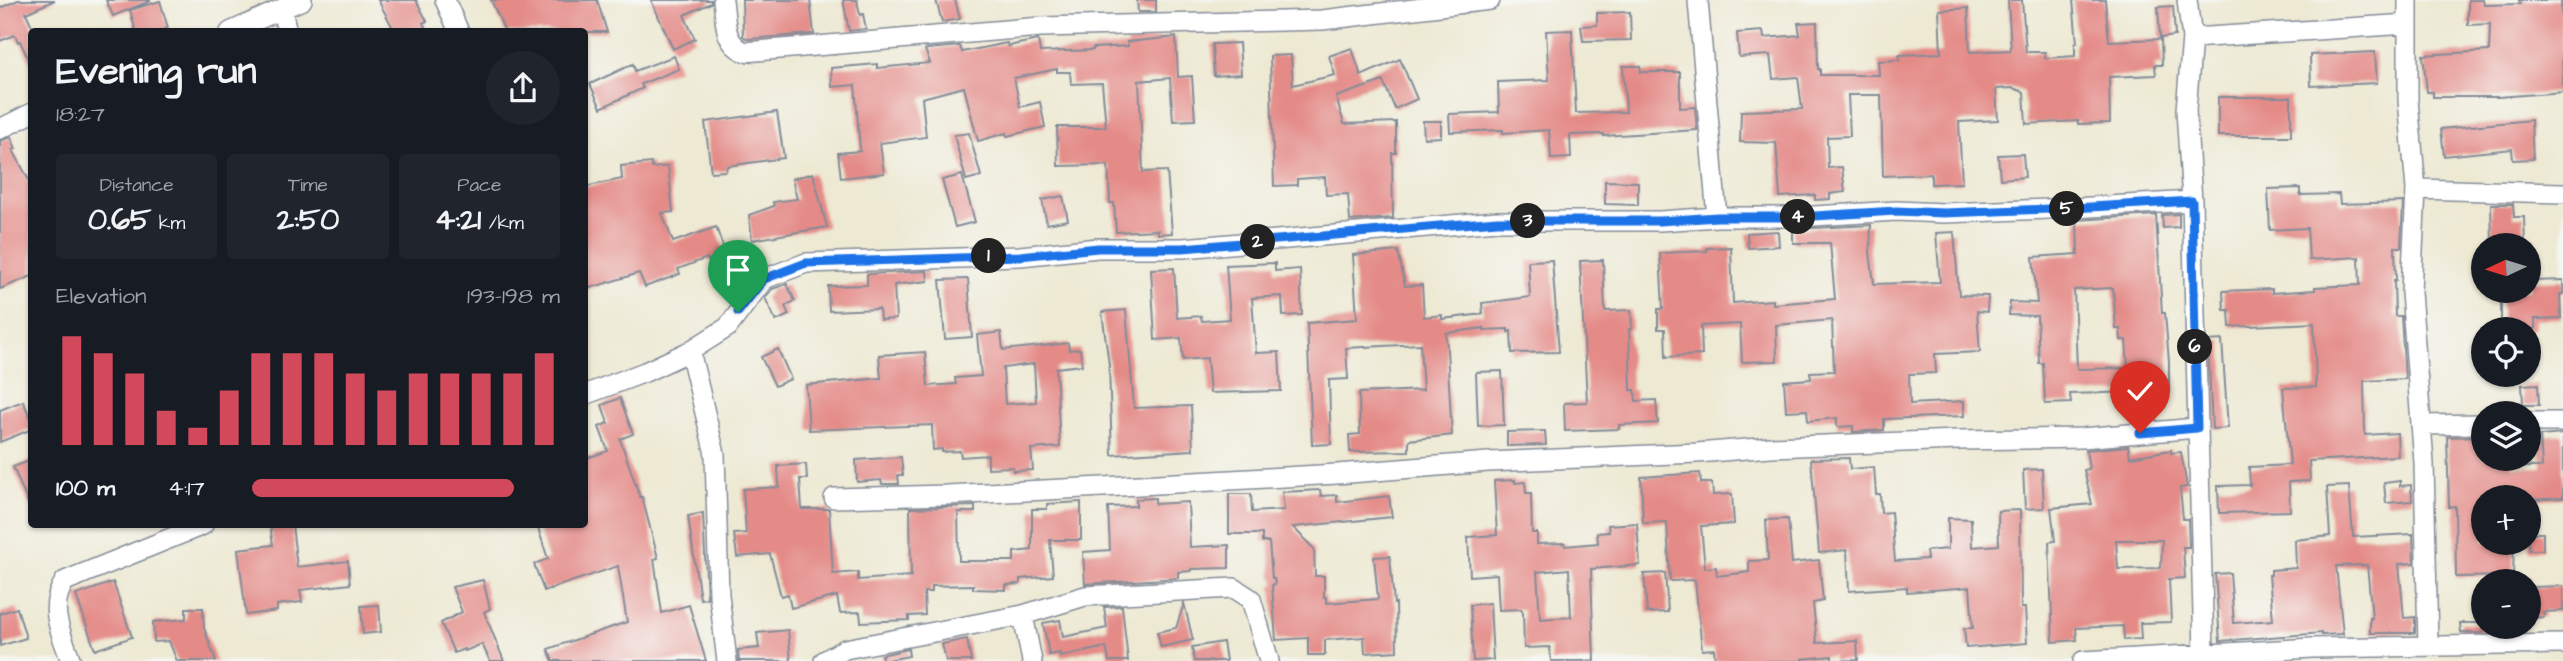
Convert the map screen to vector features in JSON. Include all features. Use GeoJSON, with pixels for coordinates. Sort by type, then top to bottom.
{"type":"FeatureCollection","features":[{"type":"Feature","properties":{"kind":"street"},"geometry":{"type":"LineString","coordinates":[[239,28],[302,0]]}},
{"type":"Feature","properties":{"kind":"street"},"geometry":{"type":"LineString","coordinates":[[445,0],[457,28]]}},
{"type":"Feature","properties":{"kind":"street"},"geometry":{"type":"LineString","coordinates":[[723,0],[729,40],[735,48],[745,52],[1041,27],[1322,20],[1386,6],[1490,0]]}},
{"type":"Feature","properties":{"kind":"street"},"geometry":{"type":"LineString","coordinates":[[1700,0],[1717,217]]}},
{"type":"Feature","properties":{"kind":"street"},"geometry":{"type":"LineString","coordinates":[[2187,0],[2192,38],[2186,110],[2192,201],[2204,653]]}},
{"type":"Feature","properties":{"kind":"street"},"geometry":{"type":"LineString","coordinates":[[2408,0],[2408,100],[2416,189],[2411,292],[2421,425],[2428,646]]}},
{"type":"Feature","properties":{"kind":"street"},"geometry":{"type":"LineString","coordinates":[[282,10],[286,28]]}},
{"type":"Feature","properties":{"kind":"street"},"geometry":{"type":"LineString","coordinates":[[2192,38],[2408,24]]}},
{"type":"Feature","properties":{"kind":"street"},"geometry":{"type":"LineString","coordinates":[[0,129],[28,115]]}},
{"type":"Feature","properties":{"kind":"street"},"geometry":{"type":"LineString","coordinates":[[2416,189],[2563,193]]}},
{"type":"Feature","properties":{"kind":"street"},"geometry":{"type":"LineString","coordinates":[[588,393],[690,351],[728,327],[764,279],[806,263],[1020,256],[1098,248],[1183,248],[1497,221],[1660,221],[1896,211],[1983,212],[2192,201]]}},
{"type":"Feature","properties":{"kind":"street"},"geometry":{"type":"LineString","coordinates":[[690,351],[715,454],[719,595],[727,661]]}},
{"type":"Feature","properties":{"kind":"street"},"geometry":{"type":"LineString","coordinates":[[2541,422],[2563,422]]}},
{"type":"Feature","properties":{"kind":"street"},"geometry":{"type":"LineString","coordinates":[[2421,425],[2471,424]]}},
{"type":"Feature","properties":{"kind":"street"},"geometry":{"type":"LineString","coordinates":[[834,498],[1117,486],[1771,447],[2082,438],[2197,428]]}},
{"type":"Feature","properties":{"kind":"street"},"geometry":{"type":"LineString","coordinates":[[71,661],[55,612],[58,592],[65,581],[196,528]]}},
{"type":"Feature","properties":{"kind":"street"},"geometry":{"type":"LineString","coordinates":[[824,661],[845,649],[1023,615],[1084,596],[1234,588],[1251,598],[1269,661]]}},
{"type":"Feature","properties":{"kind":"street"},"geometry":{"type":"LineString","coordinates":[[1023,615],[1032,661]]}},
{"type":"Feature","properties":{"kind":"street"},"geometry":{"type":"LineString","coordinates":[[2083,661],[2204,653],[2361,654],[2428,646],[2563,644]]}},
{"type":"Feature","properties":{"kind":"building"},"geometry":{"type":"Polygon","coordinates":[[[18,0],[55,0],[26,13],[32,26],[28,28],[28,58],[15,35],[0,41],[0,8],[18,0]]]}},
{"type":"Feature","properties":{"kind":"building"},"geometry":{"type":"Polygon","coordinates":[[[106,0],[150,0],[150,1],[113,16],[106,0]]]}},
{"type":"Feature","properties":{"kind":"building"},"geometry":{"type":"Polygon","coordinates":[[[378,0],[416,0],[427,21],[423,23],[426,28],[393,28],[378,0]]]}},
{"type":"Feature","properties":{"kind":"building"},"geometry":{"type":"Polygon","coordinates":[[[491,0],[597,0],[607,32],[588,32],[588,28],[503,28],[491,0]]]}},
{"type":"Feature","properties":{"kind":"building"},"geometry":{"type":"Polygon","coordinates":[[[651,0],[711,0],[711,3],[684,15],[695,39],[673,49],[651,0]]]}},
{"type":"Feature","properties":{"kind":"building"},"geometry":{"type":"Polygon","coordinates":[[[742,0],[810,0],[814,34],[748,39],[743,36],[742,0]]]}},
{"type":"Feature","properties":{"kind":"building"},"geometry":{"type":"Polygon","coordinates":[[[843,0],[857,0],[866,29],[849,31],[843,0]]]}},
{"type":"Feature","properties":{"kind":"building"},"geometry":{"type":"Polygon","coordinates":[[[936,0],[955,0],[960,19],[942,22],[936,0]]]}},
{"type":"Feature","properties":{"kind":"building"},"geometry":{"type":"Polygon","coordinates":[[[1137,0],[1156,0],[1156,12],[1138,12],[1137,0]]]}},
{"type":"Feature","properties":{"kind":"building"},"geometry":{"type":"Polygon","coordinates":[[[2008,0],[2022,0],[2026,52],[2045,52],[2045,58],[2075,56],[2077,43],[2073,0],[2105,0],[2109,41],[2161,39],[2162,65],[2155,65],[2156,75],[2109,77],[2110,123],[2078,124],[2078,121],[2026,124],[2024,92],[2013,88],[1996,89],[1998,120],[1959,122],[1962,183],[1931,184],[1931,174],[1883,176],[1881,95],[1848,95],[1850,136],[1827,137],[1828,168],[1842,167],[1845,192],[1830,194],[1830,199],[1815,200],[1815,195],[1780,197],[1776,143],[1740,142],[1741,111],[1802,109],[1798,77],[1773,79],[1770,55],[1739,57],[1737,33],[1763,31],[1764,38],[1800,35],[1798,23],[1817,22],[1820,75],[1879,75],[1878,61],[1900,60],[1899,55],[1941,53],[1939,10],[1968,8],[1970,52],[2011,50],[2008,0]]]}},
{"type":"Feature","properties":{"kind":"building"},"geometry":{"type":"Polygon","coordinates":[[[2468,0],[2483,0],[2484,5],[2520,4],[2519,0],[2561,0],[2563,92],[2498,97],[2433,97],[2433,92],[2427,92],[2423,55],[2489,51],[2490,24],[2468,25],[2468,0]]]}},
{"type":"Feature","properties":{"kind":"building"},"geometry":{"type":"Polygon","coordinates":[[[160,1],[168,28],[135,28],[130,10],[160,1]]]}},
{"type":"Feature","properties":{"kind":"building"},"geometry":{"type":"Polygon","coordinates":[[[2173,6],[2175,36],[2160,38],[2158,7],[2173,6]]]}},
{"type":"Feature","properties":{"kind":"building"},"geometry":{"type":"Polygon","coordinates":[[[1630,12],[1631,40],[1583,41],[1581,26],[1597,25],[1597,13],[1630,12]]]}},
{"type":"Feature","properties":{"kind":"building"},"geometry":{"type":"Polygon","coordinates":[[[1572,30],[1576,113],[1626,112],[1623,66],[1640,66],[1641,72],[1680,72],[1680,108],[1695,107],[1697,130],[1604,136],[1570,135],[1571,158],[1551,159],[1549,130],[1450,132],[1449,114],[1499,112],[1498,82],[1549,80],[1546,31],[1572,30]]]}},
{"type":"Feature","properties":{"kind":"building"},"geometry":{"type":"Polygon","coordinates":[[[1176,37],[1178,77],[1192,76],[1195,120],[1173,121],[1170,78],[1139,81],[1143,172],[1167,171],[1172,233],[1158,234],[1158,230],[1116,232],[1114,203],[1110,203],[1108,165],[1058,166],[1057,127],[1106,127],[1102,83],[1071,84],[1070,72],[1057,72],[1057,69],[1014,78],[1020,107],[1040,102],[1045,127],[1007,136],[1006,133],[978,141],[964,87],[922,98],[926,137],[880,143],[884,173],[841,178],[838,153],[860,151],[855,85],[832,87],[831,68],[877,64],[877,68],[930,63],[925,50],[960,46],[962,52],[1038,40],[1040,52],[1093,50],[1128,46],[1127,42],[1176,37]]]}},
{"type":"Feature","properties":{"kind":"building"},"geometry":{"type":"Polygon","coordinates":[[[1239,43],[1241,74],[1214,76],[1212,44],[1239,43]]]}},
{"type":"Feature","properties":{"kind":"building"},"geometry":{"type":"Polygon","coordinates":[[[1352,48],[1361,76],[1400,59],[1417,99],[1395,109],[1383,81],[1336,97],[1344,124],[1396,122],[1396,153],[1392,153],[1393,218],[1350,221],[1348,194],[1326,195],[1325,177],[1297,179],[1297,185],[1274,186],[1270,56],[1291,55],[1293,85],[1335,75],[1329,56],[1352,48]]]}},
{"type":"Feature","properties":{"kind":"building"},"geometry":{"type":"Polygon","coordinates":[[[2375,52],[2377,83],[2311,86],[2310,55],[2375,52]]]}},
{"type":"Feature","properties":{"kind":"building"},"geometry":{"type":"Polygon","coordinates":[[[674,56],[679,69],[641,84],[643,88],[601,108],[590,84],[633,64],[635,71],[674,56]]]}},
{"type":"Feature","properties":{"kind":"building"},"geometry":{"type":"Polygon","coordinates":[[[2218,97],[2291,97],[2291,136],[2218,136],[2218,97]]]}},
{"type":"Feature","properties":{"kind":"building"},"geometry":{"type":"Polygon","coordinates":[[[777,112],[784,158],[727,166],[726,171],[711,172],[705,122],[777,112]]]}},
{"type":"Feature","properties":{"kind":"building"},"geometry":{"type":"Polygon","coordinates":[[[2531,120],[2533,159],[2513,160],[2512,149],[2444,156],[2441,129],[2531,120]]]}},
{"type":"Feature","properties":{"kind":"building"},"geometry":{"type":"Polygon","coordinates":[[[1423,121],[1441,121],[1441,137],[1424,138],[1423,121]]]}},
{"type":"Feature","properties":{"kind":"building"},"geometry":{"type":"Polygon","coordinates":[[[969,133],[981,176],[966,180],[954,135],[969,133]]]}},
{"type":"Feature","properties":{"kind":"building"},"geometry":{"type":"Polygon","coordinates":[[[11,137],[16,149],[13,150],[28,178],[28,278],[0,289],[0,141],[11,137]]]}},
{"type":"Feature","properties":{"kind":"building"},"geometry":{"type":"Polygon","coordinates":[[[2023,154],[2025,177],[2000,179],[1998,155],[2023,154]]]}},
{"type":"Feature","properties":{"kind":"building"},"geometry":{"type":"Polygon","coordinates":[[[651,163],[652,168],[668,166],[673,212],[662,213],[673,242],[716,227],[726,255],[708,261],[707,258],[678,269],[680,274],[645,287],[639,273],[588,289],[588,186],[622,179],[621,166],[651,163]]]}},
{"type":"Feature","properties":{"kind":"building"},"geometry":{"type":"Polygon","coordinates":[[[813,173],[827,227],[752,240],[749,215],[774,206],[773,202],[797,199],[792,179],[813,173]]]}},
{"type":"Feature","properties":{"kind":"building"},"geometry":{"type":"Polygon","coordinates":[[[962,175],[975,222],[955,227],[942,180],[962,175]]]}},
{"type":"Feature","properties":{"kind":"building"},"geometry":{"type":"Polygon","coordinates":[[[1605,181],[1638,182],[1638,205],[1605,204],[1605,181]]]}},
{"type":"Feature","properties":{"kind":"building"},"geometry":{"type":"Polygon","coordinates":[[[2300,188],[2300,195],[2339,194],[2340,204],[2403,202],[2401,247],[2395,247],[2394,280],[2395,316],[2401,316],[2405,379],[2364,381],[2365,435],[2397,433],[2398,456],[2309,461],[2310,481],[2289,482],[2290,511],[2219,513],[2218,486],[2250,485],[2249,467],[2290,465],[2283,388],[2316,387],[2314,323],[2230,327],[2229,310],[2224,310],[2223,291],[2272,289],[2272,293],[2360,285],[2359,257],[2309,260],[2307,228],[2270,230],[2268,189],[2300,188]]]}},
{"type":"Feature","properties":{"kind":"building"},"geometry":{"type":"Polygon","coordinates":[[[1063,196],[1068,220],[1047,224],[1042,200],[1063,196]]]}},
{"type":"Feature","properties":{"kind":"building"},"geometry":{"type":"Polygon","coordinates":[[[2491,204],[2513,204],[2514,217],[2524,217],[2525,233],[2492,233],[2491,204]]]}},
{"type":"Feature","properties":{"kind":"building"},"geometry":{"type":"Polygon","coordinates":[[[2179,214],[2179,227],[2163,228],[2162,215],[2179,214]]]}},
{"type":"Feature","properties":{"kind":"building"},"geometry":{"type":"Polygon","coordinates":[[[2156,215],[2162,313],[2165,313],[2169,362],[2169,391],[2070,394],[2071,403],[2045,404],[2043,363],[2039,363],[2037,316],[2009,315],[2010,302],[2037,303],[2033,257],[2078,254],[2077,220],[2156,215]],[[2113,288],[2074,290],[2077,369],[2128,368],[2126,340],[2121,340],[2120,329],[2116,329],[2113,288]]]}},
{"type":"Feature","properties":{"kind":"building"},"geometry":{"type":"Polygon","coordinates":[[[1871,225],[1870,252],[1874,284],[1940,282],[1936,233],[1954,232],[1959,295],[1988,296],[1987,312],[1977,311],[1980,352],[1935,354],[1936,373],[1909,374],[1910,404],[1964,401],[1964,416],[1884,419],[1884,430],[1853,432],[1853,426],[1837,427],[1837,418],[1808,421],[1807,410],[1786,411],[1784,381],[1811,379],[1810,372],[1834,371],[1832,320],[1776,325],[1777,361],[1742,362],[1740,324],[1701,326],[1702,355],[1666,357],[1665,329],[1658,329],[1658,309],[1663,309],[1660,253],[1731,247],[1733,303],[1773,300],[1773,304],[1835,299],[1830,243],[1793,243],[1793,229],[1871,225]]]}},
{"type":"Feature","properties":{"kind":"building"},"geometry":{"type":"Polygon","coordinates":[[[1778,231],[1779,246],[1748,248],[1747,233],[1778,231]]]}},
{"type":"Feature","properties":{"kind":"building"},"geometry":{"type":"Polygon","coordinates":[[[1398,251],[1405,286],[1422,285],[1424,317],[1442,315],[1442,319],[1483,314],[1482,303],[1530,297],[1528,261],[1552,260],[1559,352],[1512,353],[1511,331],[1508,332],[1508,329],[1484,328],[1446,333],[1452,435],[1409,440],[1409,451],[1350,452],[1349,435],[1360,434],[1359,393],[1423,390],[1420,344],[1346,348],[1348,379],[1329,380],[1331,444],[1312,445],[1307,323],[1357,319],[1353,255],[1398,251]]]}},
{"type":"Feature","properties":{"kind":"building"},"geometry":{"type":"Polygon","coordinates":[[[1603,260],[1605,311],[1631,310],[1631,390],[1635,390],[1636,401],[1656,400],[1658,423],[1619,425],[1619,429],[1565,431],[1564,403],[1587,402],[1580,261],[1603,260]]]}},
{"type":"Feature","properties":{"kind":"building"},"geometry":{"type":"Polygon","coordinates":[[[1275,263],[1275,271],[1300,269],[1302,315],[1283,316],[1282,296],[1252,298],[1256,353],[1279,352],[1281,391],[1210,393],[1207,358],[1183,360],[1181,338],[1155,340],[1151,269],[1174,268],[1177,318],[1201,316],[1202,321],[1230,319],[1226,265],[1275,263]]]}},
{"type":"Feature","properties":{"kind":"building"},"geometry":{"type":"Polygon","coordinates":[[[927,271],[928,281],[894,285],[896,319],[880,320],[879,309],[829,311],[828,286],[867,285],[867,274],[927,271]]]}},
{"type":"Feature","properties":{"kind":"building"},"geometry":{"type":"Polygon","coordinates":[[[968,279],[972,337],[945,339],[940,280],[968,279]]]}},
{"type":"Feature","properties":{"kind":"building"},"geometry":{"type":"Polygon","coordinates":[[[2563,280],[2563,294],[2560,294],[2561,318],[2501,317],[2501,303],[2541,303],[2541,281],[2563,280]]]}},
{"type":"Feature","properties":{"kind":"building"},"geometry":{"type":"Polygon","coordinates":[[[787,284],[795,301],[785,306],[789,315],[776,321],[765,298],[772,289],[787,284]]]}},
{"type":"Feature","properties":{"kind":"building"},"geometry":{"type":"Polygon","coordinates":[[[1126,310],[1134,408],[1191,406],[1193,450],[1112,455],[1109,365],[1102,312],[1126,310]]]}},
{"type":"Feature","properties":{"kind":"building"},"geometry":{"type":"Polygon","coordinates":[[[1001,332],[1003,350],[1068,343],[1069,350],[1080,349],[1082,365],[1056,368],[1060,447],[1031,449],[1033,470],[1013,471],[1013,467],[988,468],[988,455],[961,457],[960,451],[933,450],[932,425],[809,430],[806,385],[881,378],[879,355],[925,352],[928,386],[956,384],[955,378],[981,376],[977,335],[1001,332]],[[1034,364],[1003,368],[1005,404],[1036,402],[1034,364]]]}},
{"type":"Feature","properties":{"kind":"building"},"geometry":{"type":"Polygon","coordinates":[[[2222,340],[2228,428],[2212,429],[2208,341],[2222,340]]]}},
{"type":"Feature","properties":{"kind":"building"},"geometry":{"type":"Polygon","coordinates":[[[778,349],[791,379],[775,386],[761,357],[778,349]]]}},
{"type":"Feature","properties":{"kind":"building"},"geometry":{"type":"Polygon","coordinates":[[[1502,371],[1504,425],[1478,426],[1476,372],[1502,371]]]}},
{"type":"Feature","properties":{"kind":"building"},"geometry":{"type":"Polygon","coordinates":[[[2522,387],[2538,387],[2539,401],[2523,401],[2522,387]]]}},
{"type":"Feature","properties":{"kind":"building"},"geometry":{"type":"Polygon","coordinates":[[[620,398],[633,434],[620,439],[642,497],[658,558],[654,559],[662,613],[689,605],[706,661],[553,661],[548,649],[627,622],[618,566],[544,591],[534,564],[548,559],[538,528],[588,528],[588,458],[608,451],[599,427],[608,423],[602,405],[620,398]]]}},
{"type":"Feature","properties":{"kind":"building"},"geometry":{"type":"Polygon","coordinates":[[[23,401],[28,412],[28,431],[0,442],[0,410],[23,401]]]}},
{"type":"Feature","properties":{"kind":"building"},"geometry":{"type":"Polygon","coordinates":[[[1545,431],[1546,445],[1507,446],[1507,432],[1545,431]]]}},
{"type":"Feature","properties":{"kind":"building"},"geometry":{"type":"Polygon","coordinates":[[[2563,434],[2563,498],[2541,499],[2541,485],[2471,485],[2471,555],[2514,555],[2513,569],[2471,569],[2471,577],[2456,577],[2455,506],[2449,507],[2447,437],[2471,436],[2471,471],[2541,471],[2541,436],[2563,434]]]}},
{"type":"Feature","properties":{"kind":"building"},"geometry":{"type":"Polygon","coordinates":[[[2128,446],[2130,457],[2171,450],[2171,453],[2181,452],[2187,487],[2180,488],[2183,519],[2188,519],[2189,547],[2183,547],[2185,578],[2169,579],[2171,622],[2140,623],[2141,639],[2124,640],[2123,626],[2076,628],[2077,640],[2053,642],[2049,542],[2055,541],[2051,508],[2092,504],[2084,470],[2089,469],[2086,450],[2128,446]],[[2116,540],[2118,569],[2161,568],[2162,540],[2116,540]]]}},
{"type":"Feature","properties":{"kind":"building"},"geometry":{"type":"Polygon","coordinates":[[[901,457],[903,475],[898,475],[899,484],[882,484],[881,480],[857,482],[856,460],[901,457]]]}},
{"type":"Feature","properties":{"kind":"building"},"geometry":{"type":"Polygon","coordinates":[[[1849,458],[1850,469],[1874,467],[1881,513],[1891,512],[1895,561],[1927,559],[1926,551],[1948,549],[1948,518],[1971,519],[1972,547],[1999,545],[1998,511],[2020,510],[2021,608],[2025,608],[2027,643],[1966,648],[1964,628],[1973,628],[1970,587],[1907,592],[1907,587],[1849,591],[1847,550],[1819,553],[1811,459],[1849,458]]]}},
{"type":"Feature","properties":{"kind":"building"},"geometry":{"type":"Polygon","coordinates":[[[28,461],[28,503],[13,467],[28,461]]]}},
{"type":"Feature","properties":{"kind":"building"},"geometry":{"type":"Polygon","coordinates":[[[806,464],[807,479],[800,479],[802,509],[829,509],[833,574],[858,572],[858,580],[911,576],[910,508],[975,506],[975,512],[958,512],[959,561],[1014,561],[1014,552],[1032,550],[1032,509],[1047,509],[1047,504],[1081,502],[1081,540],[1050,540],[1053,576],[1020,579],[1020,584],[1006,585],[1006,590],[973,589],[973,585],[932,586],[932,592],[924,592],[925,615],[909,616],[909,620],[861,622],[860,612],[840,613],[837,596],[791,608],[788,594],[781,596],[770,554],[737,557],[734,534],[746,533],[743,489],[779,487],[778,466],[806,464]]]}},
{"type":"Feature","properties":{"kind":"building"},"geometry":{"type":"Polygon","coordinates":[[[2042,469],[2044,508],[2025,509],[2023,470],[2042,469]]]}},
{"type":"Feature","properties":{"kind":"building"},"geometry":{"type":"Polygon","coordinates":[[[1700,473],[1701,483],[1712,483],[1713,495],[1732,494],[1734,524],[1701,526],[1705,568],[1716,567],[1717,576],[1749,572],[1749,561],[1768,560],[1766,520],[1788,519],[1792,563],[1819,560],[1823,601],[1813,603],[1817,643],[1857,641],[1858,660],[1832,661],[1832,656],[1802,661],[1715,661],[1714,649],[1702,650],[1695,580],[1670,581],[1667,522],[1643,523],[1641,477],[1700,473]]]}},
{"type":"Feature","properties":{"kind":"building"},"geometry":{"type":"Polygon","coordinates":[[[1494,481],[1525,482],[1526,493],[1531,493],[1532,533],[1537,533],[1537,544],[1565,543],[1565,546],[1598,543],[1597,533],[1609,532],[1608,525],[1637,523],[1640,565],[1591,569],[1594,661],[1551,661],[1550,647],[1524,648],[1523,612],[1521,609],[1499,610],[1497,574],[1470,576],[1468,537],[1497,535],[1494,481]],[[1569,569],[1537,572],[1540,619],[1571,617],[1569,569]]]}},
{"type":"Feature","properties":{"kind":"building"},"geometry":{"type":"Polygon","coordinates":[[[2400,481],[2400,486],[2411,485],[2412,501],[2386,503],[2384,483],[2400,481]]]}},
{"type":"Feature","properties":{"kind":"building"},"geometry":{"type":"Polygon","coordinates":[[[2349,486],[2353,537],[2413,534],[2414,563],[2399,564],[2404,618],[2415,617],[2415,633],[2370,633],[2372,618],[2367,565],[2336,566],[2343,634],[2321,633],[2220,641],[2215,574],[2230,573],[2234,623],[2273,620],[2269,575],[2271,570],[2296,568],[2295,540],[2330,536],[2327,487],[2349,486]]]}},
{"type":"Feature","properties":{"kind":"building"},"geometry":{"type":"Polygon","coordinates":[[[1320,490],[1321,496],[1337,495],[1337,502],[1389,496],[1392,517],[1293,527],[1314,549],[1315,576],[1324,576],[1326,603],[1378,599],[1374,557],[1390,556],[1394,604],[1396,603],[1397,651],[1365,653],[1364,637],[1325,640],[1325,655],[1308,655],[1308,638],[1276,640],[1272,585],[1275,584],[1272,578],[1269,542],[1262,542],[1262,534],[1229,534],[1229,494],[1251,494],[1252,512],[1284,510],[1282,492],[1320,490]]]}},
{"type":"Feature","properties":{"kind":"building"},"geometry":{"type":"Polygon","coordinates":[[[1155,498],[1155,504],[1188,502],[1190,547],[1229,545],[1229,568],[1191,569],[1178,572],[1178,578],[1085,584],[1083,552],[1110,550],[1108,507],[1136,506],[1136,499],[1155,498]]]}},
{"type":"Feature","properties":{"kind":"building"},"geometry":{"type":"Polygon","coordinates":[[[703,513],[707,598],[700,599],[688,516],[703,513]]]}},
{"type":"Feature","properties":{"kind":"building"},"geometry":{"type":"Polygon","coordinates":[[[270,528],[292,528],[297,567],[348,561],[350,584],[300,590],[302,602],[277,605],[277,611],[246,615],[238,549],[273,545],[270,528]]]}},
{"type":"Feature","properties":{"kind":"building"},"geometry":{"type":"Polygon","coordinates":[[[2541,533],[2543,533],[2541,550],[2541,533]]]}},
{"type":"Feature","properties":{"kind":"building"},"geometry":{"type":"Polygon","coordinates":[[[1665,573],[1668,612],[1647,613],[1644,574],[1665,573]]]}},
{"type":"Feature","properties":{"kind":"building"},"geometry":{"type":"Polygon","coordinates":[[[483,580],[490,609],[484,612],[504,661],[490,661],[482,644],[454,653],[441,623],[462,612],[452,587],[483,580]]]}},
{"type":"Feature","properties":{"kind":"building"},"geometry":{"type":"Polygon","coordinates":[[[113,582],[132,637],[95,650],[76,595],[113,582]]]}},
{"type":"Feature","properties":{"kind":"building"},"geometry":{"type":"Polygon","coordinates":[[[2563,586],[2563,611],[2543,612],[2544,617],[2541,617],[2541,587],[2563,586]]]}},
{"type":"Feature","properties":{"kind":"building"},"geometry":{"type":"Polygon","coordinates":[[[1184,603],[1193,640],[1161,647],[1157,632],[1176,628],[1184,603]]]}},
{"type":"Feature","properties":{"kind":"building"},"geometry":{"type":"Polygon","coordinates":[[[1490,603],[1493,660],[1473,661],[1470,605],[1490,603]]]}},
{"type":"Feature","properties":{"kind":"building"},"geometry":{"type":"Polygon","coordinates":[[[379,605],[381,632],[363,634],[361,606],[379,605]]]}},
{"type":"Feature","properties":{"kind":"building"},"geometry":{"type":"Polygon","coordinates":[[[1122,606],[1128,661],[1109,661],[1106,647],[1060,657],[1060,653],[1049,655],[1043,623],[1060,620],[1063,637],[1107,628],[1104,607],[1122,606]]]}},
{"type":"Feature","properties":{"kind":"building"},"geometry":{"type":"Polygon","coordinates":[[[17,608],[26,638],[0,646],[0,613],[17,608]]]}},
{"type":"Feature","properties":{"kind":"building"},"geometry":{"type":"Polygon","coordinates":[[[186,608],[203,608],[204,628],[216,661],[177,661],[169,641],[154,642],[153,622],[186,619],[186,608]]]}},
{"type":"Feature","properties":{"kind":"building"},"geometry":{"type":"Polygon","coordinates":[[[2460,623],[2471,623],[2471,633],[2461,633],[2460,623]]]}},
{"type":"Feature","properties":{"kind":"building"},"geometry":{"type":"Polygon","coordinates":[[[788,630],[791,661],[739,661],[738,650],[759,648],[757,633],[788,630]]]}},
{"type":"Feature","properties":{"kind":"building"},"geometry":{"type":"Polygon","coordinates":[[[967,639],[971,661],[946,661],[942,644],[967,639]]]}},
{"type":"Feature","properties":{"kind":"building"},"geometry":{"type":"Polygon","coordinates":[[[1223,642],[1226,661],[1194,661],[1192,647],[1223,642]]]}},
{"type":"Feature","properties":{"kind":"building"},"geometry":{"type":"Polygon","coordinates":[[[908,649],[909,656],[883,661],[881,655],[908,649]]]}},
{"type":"Feature","properties":{"kind":"route"},"geometry":{"type":"LineString","coordinates":[[738,312],[764,279],[779,271],[806,263],[1020,256],[1098,248],[1183,248],[1497,221],[1660,221],[1896,211],[1944,213],[2192,201],[2197,428],[2140,433]]}}]}
